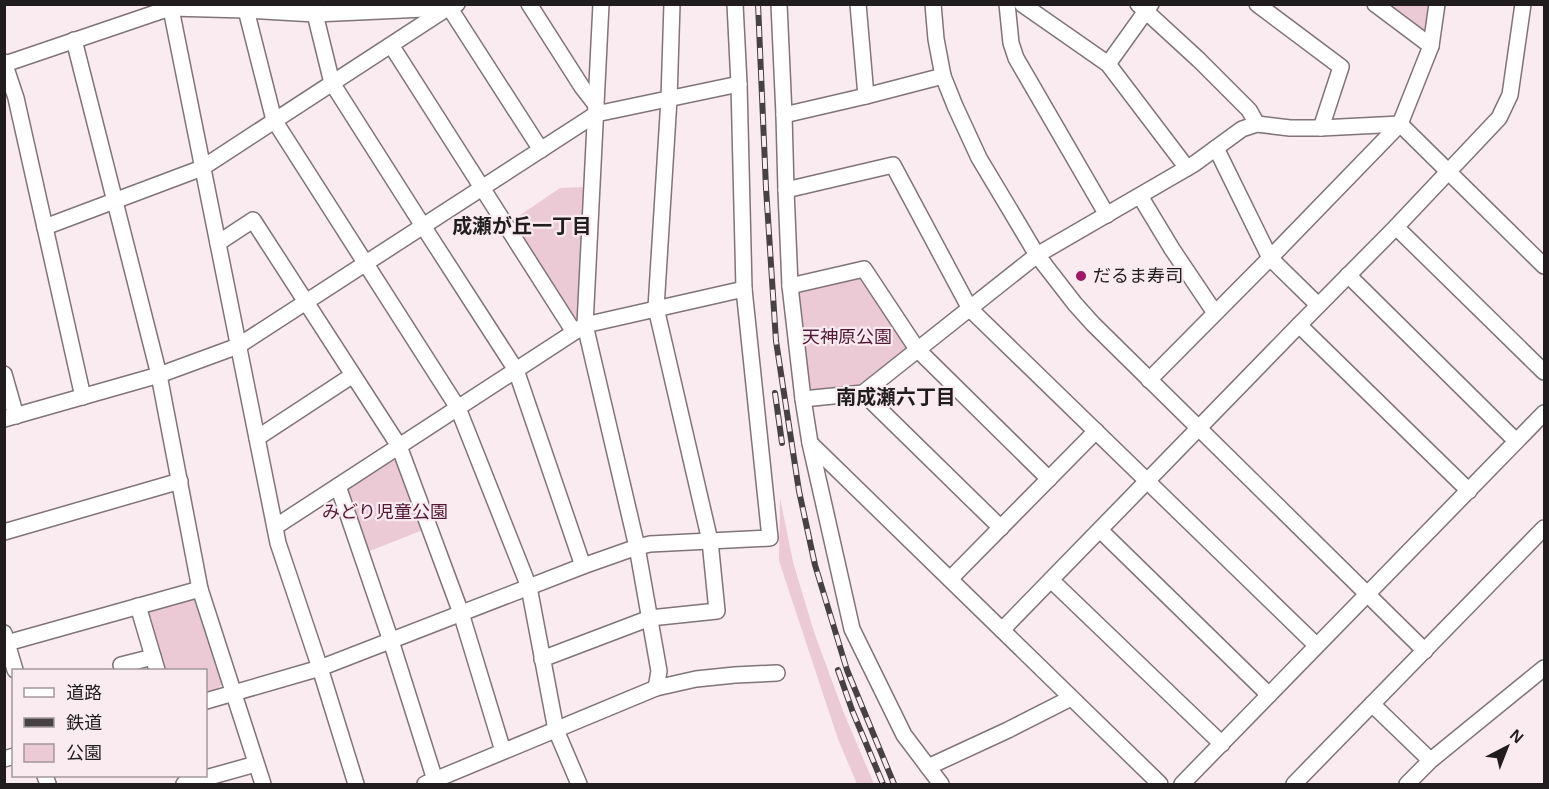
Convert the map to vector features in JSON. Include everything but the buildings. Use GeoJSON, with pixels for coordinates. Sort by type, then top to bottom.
{"type":"FeatureCollection","features":[{"type":"Feature","properties":{"kind":"street"},"geometry":{"type":"LineString","coordinates":[[529,4],[596,109]]}},
{"type":"Feature","properties":{"kind":"street"},"geometry":{"type":"LineString","coordinates":[[601,4],[596,109],[580,328],[637,547],[659,671],[656,688]]}},
{"type":"Feature","properties":{"kind":"street"},"geometry":{"type":"LineString","coordinates":[[542,659],[650,618],[717,611],[710,541],[656,308],[669,99],[672,4]]}},
{"type":"Feature","properties":{"kind":"street"},"geometry":{"type":"LineString","coordinates":[[207,701],[320,668],[637,547],[650,544],[770,538],[744,289],[735,4]]}},
{"type":"Feature","properties":{"kind":"street"},"geometry":{"type":"LineString","coordinates":[[779,4],[790,286],[810,443],[852,629],[904,735],[941,784]]}},
{"type":"Feature","properties":{"kind":"street"},"geometry":{"type":"LineString","coordinates":[[858,4],[866,96]]}},
{"type":"Feature","properties":{"kind":"street"},"geometry":{"type":"LineString","coordinates":[[933,4],[936,39],[943,76],[955,106],[979,158],[1037,255],[1093,324],[1425,651]]}},
{"type":"Feature","properties":{"kind":"street"},"geometry":{"type":"LineString","coordinates":[[1007,4],[1011,43],[1016,58],[1107,215]]}},
{"type":"Feature","properties":{"kind":"street"},"geometry":{"type":"LineString","coordinates":[[1022,4],[1108,64],[1187,168]]}},
{"type":"Feature","properties":{"kind":"street"},"geometry":{"type":"LineString","coordinates":[[1257,4],[1341,67],[1321,128]]}},
{"type":"Feature","properties":{"kind":"street"},"geometry":{"type":"LineString","coordinates":[[1375,4],[1431,46]]}},
{"type":"Feature","properties":{"kind":"street"},"geometry":{"type":"LineString","coordinates":[[1149,380],[1400,124],[1431,46],[1437,4]]}},
{"type":"Feature","properties":{"kind":"street"},"geometry":{"type":"LineString","coordinates":[[1002,630],[1485,135],[1506,107],[1510,95],[1523,4]]}},
{"type":"Feature","properties":{"kind":"street"},"geometry":{"type":"LineString","coordinates":[[452,5],[541,150]]}},
{"type":"Feature","properties":{"kind":"street"},"geometry":{"type":"LineString","coordinates":[[83,397],[45,226],[10,104],[5,63],[170,6],[246,10],[315,10],[452,5]]}},
{"type":"Feature","properties":{"kind":"street"},"geometry":{"type":"LineString","coordinates":[[45,226],[202,168],[452,5]]}},
{"type":"Feature","properties":{"kind":"street"},"geometry":{"type":"LineString","coordinates":[[170,6],[278,543],[356,784]]}},
{"type":"Feature","properties":{"kind":"street"},"geometry":{"type":"LineString","coordinates":[[1108,64],[1146,7],[1250,110],[1257,124]]}},
{"type":"Feature","properties":{"kind":"street"},"geometry":{"type":"LineString","coordinates":[[246,10],[274,120],[458,408],[529,587],[556,730],[579,784]]}},
{"type":"Feature","properties":{"kind":"street"},"geometry":{"type":"LineString","coordinates":[[315,10],[332,83],[516,370],[583,566]]}},
{"type":"Feature","properties":{"kind":"street"},"geometry":{"type":"LineString","coordinates":[[74,40],[159,375],[200,589],[262,784]]}},
{"type":"Feature","properties":{"kind":"street"},"geometry":{"type":"LineString","coordinates":[[391,45],[482,188],[580,328]]}},
{"type":"Feature","properties":{"kind":"street"},"geometry":{"type":"LineString","coordinates":[[784,115],[943,76]]}},
{"type":"Feature","properties":{"kind":"street"},"geometry":{"type":"LineString","coordinates":[[4,374],[10,418],[159,375],[238,346],[541,150],[596,109],[669,99],[739,84]]}},
{"type":"Feature","properties":{"kind":"street"},"geometry":{"type":"LineString","coordinates":[[803,399],[863,393],[1037,255],[1187,168],[1242,129],[1257,124],[1290,128],[1321,128],[1400,124],[1545,266]]}},
{"type":"Feature","properties":{"kind":"street"},"geometry":{"type":"LineString","coordinates":[[1216,148],[1270,258],[1318,305]]}},
{"type":"Feature","properties":{"kind":"street"},"geometry":{"type":"LineString","coordinates":[[786,190],[893,165],[970,309],[1316,645]]}},
{"type":"Feature","properties":{"kind":"street"},"geometry":{"type":"LineString","coordinates":[[1140,196],[1215,313]]}},
{"type":"Feature","properties":{"kind":"street"},"geometry":{"type":"LineString","coordinates":[[218,243],[253,220],[399,446],[461,613],[503,751]]}},
{"type":"Feature","properties":{"kind":"street"},"geometry":{"type":"LineString","coordinates":[[1396,227],[1545,372]]}},
{"type":"Feature","properties":{"kind":"street"},"geometry":{"type":"LineString","coordinates":[[790,286],[864,269],[917,349],[1049,479]]}},
{"type":"Feature","properties":{"kind":"street"},"geometry":{"type":"LineString","coordinates":[[1348,275],[1516,441]]}},
{"type":"Feature","properties":{"kind":"street"},"geometry":{"type":"LineString","coordinates":[[275,527],[580,328],[656,308],[744,289]]}},
{"type":"Feature","properties":{"kind":"street"},"geometry":{"type":"LineString","coordinates":[[1299,325],[1469,491]]}},
{"type":"Feature","properties":{"kind":"street"},"geometry":{"type":"LineString","coordinates":[[257,438],[353,375]]}},
{"type":"Feature","properties":{"kind":"street"},"geometry":{"type":"LineString","coordinates":[[863,393],[1001,528]]}},
{"type":"Feature","properties":{"kind":"street"},"geometry":{"type":"LineString","coordinates":[[1182,784],[1545,413]]}},
{"type":"Feature","properties":{"kind":"street"},"geometry":{"type":"LineString","coordinates":[[950,579],[1096,431]]}},
{"type":"Feature","properties":{"kind":"street"},"geometry":{"type":"LineString","coordinates":[[810,443],[1160,784]]}},
{"type":"Feature","properties":{"kind":"street"},"geometry":{"type":"LineString","coordinates":[[4,532],[180,481]]}},
{"type":"Feature","properties":{"kind":"street"},"geometry":{"type":"LineString","coordinates":[[338,486],[391,641],[430,782],[656,688],[696,679],[777,673]]}},
{"type":"Feature","properties":{"kind":"street"},"geometry":{"type":"LineString","coordinates":[[1294,784],[1545,528]]}},
{"type":"Feature","properties":{"kind":"street"},"geometry":{"type":"LineString","coordinates":[[1100,530],[1269,695]]}},
{"type":"Feature","properties":{"kind":"street"},"geometry":{"type":"LineString","coordinates":[[1052,580],[1222,744]]}},
{"type":"Feature","properties":{"kind":"street"},"geometry":{"type":"LineString","coordinates":[[15,669],[6,638],[200,589]]}},
{"type":"Feature","properties":{"kind":"street"},"geometry":{"type":"LineString","coordinates":[[121,666],[155,664],[138,606]]}},
{"type":"Feature","properties":{"kind":"street"},"geometry":{"type":"LineString","coordinates":[[1407,784],[1430,760],[1545,668]]}},
{"type":"Feature","properties":{"kind":"street"},"geometry":{"type":"LineString","coordinates":[[928,767],[1071,698]]}},
{"type":"Feature","properties":{"kind":"street"},"geometry":{"type":"LineString","coordinates":[[1372,704],[1430,760]]}},
{"type":"Feature","properties":{"kind":"street"},"geometry":{"type":"LineString","coordinates":[[184,784],[256,764]]}},
{"type":"Feature","properties":{"kind":"green space"},"geometry":{"type":"Polygon","coordinates":[[[1385,5],[1431,5],[1428,28],[1422,32],[1385,5]]]}},
{"type":"Feature","properties":{"kind":"green space"},"geometry":{"type":"Polygon","coordinates":[[[583,187],[578,318],[573,320],[510,222],[560,188],[583,187]]]}},
{"type":"Feature","properties":{"kind":"green space","name":"天神原公園"},"geometry":{"type":"Polygon","coordinates":[[[861,276],[906,342],[906,351],[858,387],[807,391],[795,295],[803,288],[861,276]]]}},
{"type":"Feature","properties":{"kind":"green space","name":"みどり児童公園"},"geometry":{"type":"Polygon","coordinates":[[[389,458],[399,461],[423,530],[367,552],[347,494],[350,484],[389,458]]]}},
{"type":"Feature","properties":{"kind":"green space"},"geometry":{"type":"Polygon","coordinates":[[[780,498],[793,562],[814,632],[843,711],[874,784],[857,784],[838,739],[784,576],[779,560],[780,498]]]}},
{"type":"Feature","properties":{"kind":"green space"},"geometry":{"type":"Polygon","coordinates":[[[191,598],[196,601],[223,681],[218,690],[207,693],[207,669],[163,669],[146,614],[150,609],[191,598]]]}},
{"type":"Feature","properties":{"kind":"railway"},"geometry":{"type":"LineString","coordinates":[[758,4],[766,188],[776,341],[799,491],[815,565],[847,670],[894,784]]}},
{"type":"Feature","properties":{"kind":"railway"},"geometry":{"type":"LineString","coordinates":[[775,393],[782,443]]}},
{"type":"Feature","properties":{"kind":"railway"},"geometry":{"type":"LineString","coordinates":[[838,670],[883,784]]}},
{"type":"Feature","properties":{"kind":"place","name":"だるま寿司"},"geometry":{"type":"Point","coordinates":[1081,276]}},
{"type":"Feature","properties":{"kind":"district","name":"成瀬が丘一丁目"},"geometry":{"type":"Point","coordinates":[522,226]}},
{"type":"Feature","properties":{"kind":"district","name":"南成瀬六丁目"},"geometry":{"type":"Point","coordinates":[896,397]}}]}
